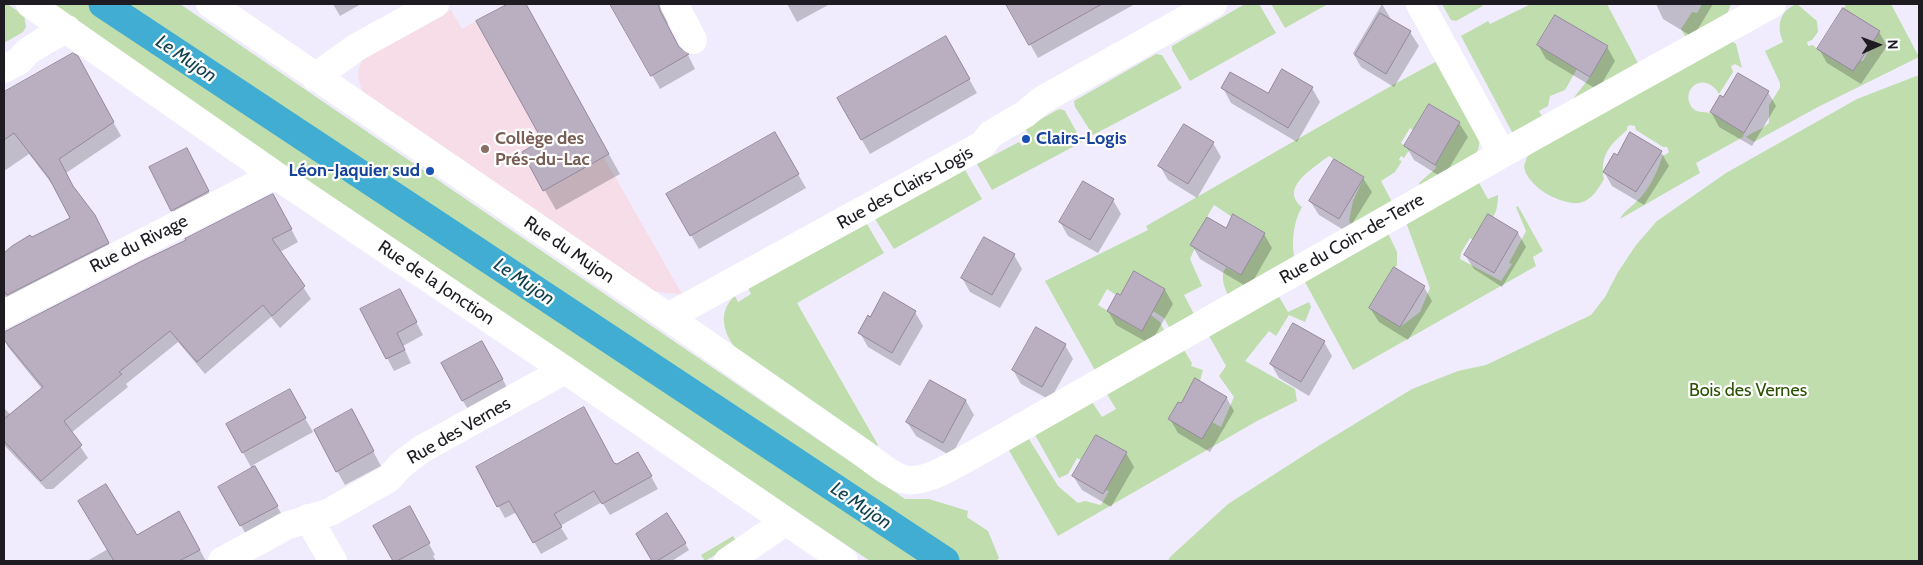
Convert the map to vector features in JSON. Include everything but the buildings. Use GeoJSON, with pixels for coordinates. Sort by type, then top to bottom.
{"type":"FeatureCollection","features":[{"type":"Feature","properties":{"kind":"street","name":"Rue de la Jonction"},"geometry":{"type":"LineString","coordinates":[[30,4],[275,175],[844,561]]}},
{"type":"Feature","properties":{"kind":"street","name":"Rue du Mujon"},"geometry":{"type":"LineString","coordinates":[[210,4],[668,317],[895,475],[905,480],[916,480],[933,476]]}},
{"type":"Feature","properties":{"kind":"street"},"geometry":{"type":"LineString","coordinates":[[315,77],[357,47],[435,4]]}},
{"type":"Feature","properties":{"kind":"street"},"geometry":{"type":"LineString","coordinates":[[674,4],[694,40]]}},
{"type":"Feature","properties":{"kind":"street","name":"Rue des Clairs-Logis"},"geometry":{"type":"LineString","coordinates":[[668,317],[982,145],[991,134],[1025,114],[1042,100],[1212,4]]}},
{"type":"Feature","properties":{"kind":"street"},"geometry":{"type":"LineString","coordinates":[[1420,4],[1502,154]]}},
{"type":"Feature","properties":{"kind":"street","name":"Rue du Coin-de-Terre"},"geometry":{"type":"LineString","coordinates":[[933,476],[1759,7]]}},
{"type":"Feature","properties":{"kind":"street"},"geometry":{"type":"LineString","coordinates":[[4,69],[44,41],[67,29]]}},
{"type":"Feature","properties":{"kind":"street","name":"Rue du Rivage"},"geometry":{"type":"LineString","coordinates":[[4,314],[275,175]]}},
{"type":"Feature","properties":{"kind":"street","name":"Rue des Vernes"},"geometry":{"type":"LineString","coordinates":[[222,561],[286,526],[330,512],[388,479],[402,464],[422,449],[565,370]]}},
{"type":"Feature","properties":{"kind":"street"},"geometry":{"type":"LineString","coordinates":[[308,518],[333,561]]}},
{"type":"Feature","properties":{"kind":"street"},"geometry":{"type":"LineString","coordinates":[[728,561],[786,522]]}},
{"type":"Feature","properties":{"kind":"shaded area","name":"Collège des Prés-du-Lac"},"geometry":{"type":"Polygon","coordinates":[[[451,10],[462,29],[476,21],[542,140],[522,152],[543,190],[594,140],[682,294],[653,291],[368,98],[362,91],[358,76],[362,60],[369,54],[451,10]]]}},
{"type":"Feature","properties":{"kind":"green space"},"geometry":{"type":"Polygon","coordinates":[[[4,4],[24,15],[26,27],[23,32],[4,43],[4,4]]]}},
{"type":"Feature","properties":{"kind":"green space"},"geometry":{"type":"Polygon","coordinates":[[[47,4],[90,4],[927,561],[870,561],[47,4]]]}},
{"type":"Feature","properties":{"kind":"green space"},"geometry":{"type":"Polygon","coordinates":[[[117,4],[180,4],[905,499],[929,499],[968,511],[967,517],[988,531],[999,558],[996,561],[959,561],[117,4]]]}},
{"type":"Feature","properties":{"kind":"green space"},"geometry":{"type":"Polygon","coordinates":[[[1245,4],[1259,4],[1276,33],[1190,81],[1172,50],[1172,46],[1245,4]]]}},
{"type":"Feature","properties":{"kind":"green space"},"geometry":{"type":"Polygon","coordinates":[[[1271,4],[1328,4],[1285,28],[1271,4]]]}},
{"type":"Feature","properties":{"kind":"green space"},"geometry":{"type":"Polygon","coordinates":[[[1442,4],[1481,4],[1483,6],[1456,21],[1451,20],[1442,4]]]}},
{"type":"Feature","properties":{"kind":"green space"},"geometry":{"type":"Polygon","coordinates":[[[1531,4],[1607,4],[1639,65],[1572,100],[1590,77],[1608,46],[1555,15],[1537,45],[1577,69],[1565,90],[1550,96],[1548,106],[1539,111],[1544,120],[1516,133],[1512,132],[1461,36],[1488,21],[1490,24],[1531,4]]]}},
{"type":"Feature","properties":{"kind":"green space"},"geometry":{"type":"Polygon","coordinates":[[[1702,4],[1731,4],[1727,14],[1686,38],[1681,29],[1692,12],[1697,13],[1702,4]]]}},
{"type":"Feature","properties":{"kind":"green space"},"geometry":{"type":"Polygon","coordinates":[[[1797,4],[1817,21],[1818,32],[1812,40],[1807,42],[1808,46],[1813,45],[1817,49],[1863,61],[1879,31],[1843,8],[1846,6],[1843,4],[1891,4],[1919,57],[1818,107],[1754,142],[1746,137],[1769,123],[1769,105],[1780,88],[1780,83],[1765,51],[1783,42],[1780,30],[1781,19],[1787,10],[1797,4]]]}},
{"type":"Feature","properties":{"kind":"green space"},"geometry":{"type":"Polygon","coordinates":[[[1730,40],[1736,44],[1742,68],[1735,64],[1731,66],[1733,72],[1719,94],[1708,83],[1702,83],[1692,87],[1688,98],[1694,109],[1699,112],[1710,113],[1744,133],[1743,137],[1696,163],[1700,173],[1620,219],[1645,192],[1656,174],[1663,155],[1669,152],[1667,147],[1663,147],[1636,130],[1635,126],[1630,125],[1611,145],[1605,157],[1603,163],[1604,179],[1591,197],[1583,202],[1571,203],[1545,193],[1537,187],[1526,173],[1524,166],[1527,157],[1536,149],[1730,40]]]}},
{"type":"Feature","properties":{"kind":"green space"},"geometry":{"type":"Polygon","coordinates":[[[1156,54],[1162,55],[1182,88],[1093,135],[1075,107],[1074,101],[1156,54]]]}},
{"type":"Feature","properties":{"kind":"green space"},"geometry":{"type":"Polygon","coordinates":[[[1439,60],[1480,140],[1478,150],[1473,157],[1420,189],[1419,183],[1436,168],[1435,165],[1460,122],[1429,104],[1413,130],[1410,128],[1401,143],[1410,149],[1404,158],[1401,156],[1399,160],[1402,161],[1395,172],[1381,181],[1393,204],[1353,227],[1349,221],[1353,201],[1364,177],[1329,156],[1301,178],[1296,185],[1294,193],[1296,200],[1302,207],[1294,233],[1293,248],[1295,261],[1229,298],[1223,279],[1226,267],[1240,275],[1265,233],[1234,214],[1232,217],[1214,205],[1190,245],[1195,248],[1190,259],[1202,286],[1184,295],[1195,316],[1170,329],[1164,318],[1153,311],[1165,289],[1134,271],[1120,295],[1117,293],[1116,295],[1107,289],[1098,305],[1141,331],[1151,315],[1160,322],[1165,332],[1096,372],[1045,281],[1148,230],[1146,226],[1439,60]]]}},
{"type":"Feature","properties":{"kind":"green space","name":"Bois des Vernes"},"geometry":{"type":"Polygon","coordinates":[[[1919,75],[1919,561],[1168,561],[1170,557],[1228,504],[1412,389],[1458,371],[1486,365],[1591,315],[1605,297],[1618,272],[1636,245],[1657,221],[1726,173],[1857,99],[1919,75]]]}},
{"type":"Feature","properties":{"kind":"green space"},"geometry":{"type":"Polygon","coordinates":[[[1061,109],[1065,111],[1082,142],[992,190],[977,164],[1019,142],[1022,146],[1032,141],[1025,128],[1061,109]]]}},
{"type":"Feature","properties":{"kind":"green space"},"geometry":{"type":"Polygon","coordinates":[[[957,168],[965,170],[982,199],[894,249],[875,219],[876,215],[957,168]]]}},
{"type":"Feature","properties":{"kind":"green space"},"geometry":{"type":"Polygon","coordinates":[[[1478,181],[1488,199],[1498,195],[1498,203],[1494,216],[1488,225],[1473,240],[1470,238],[1461,253],[1460,259],[1501,281],[1512,264],[1509,263],[1526,231],[1516,207],[1518,206],[1543,251],[1533,257],[1536,266],[1353,370],[1305,282],[1388,233],[1397,252],[1397,266],[1394,267],[1369,308],[1400,327],[1420,312],[1430,288],[1406,222],[1478,181]]]}},
{"type":"Feature","properties":{"kind":"green space"},"geometry":{"type":"Polygon","coordinates":[[[867,224],[884,253],[797,303],[877,446],[741,354],[730,341],[724,326],[725,310],[729,303],[735,296],[738,302],[751,294],[747,285],[867,224]]]}},
{"type":"Feature","properties":{"kind":"green space"},"geometry":{"type":"Polygon","coordinates":[[[1278,295],[1288,312],[1309,302],[1311,307],[1305,322],[1289,315],[1276,336],[1269,331],[1245,361],[1295,389],[1297,401],[1257,421],[1058,536],[1007,447],[1027,436],[1058,486],[1078,503],[1085,501],[1101,505],[1109,491],[1105,490],[1127,452],[1096,435],[1081,460],[1077,458],[1068,474],[1059,478],[1034,433],[1092,402],[1102,417],[1116,409],[1107,394],[1184,350],[1192,363],[1191,366],[1203,370],[1200,381],[1181,403],[1178,402],[1168,419],[1212,422],[1221,427],[1234,397],[1219,376],[1226,366],[1208,334],[1278,295]]]}},
{"type":"Feature","properties":{"kind":"green space"},"geometry":{"type":"Polygon","coordinates":[[[733,536],[737,542],[705,561],[701,555],[733,536]]]}},
{"type":"Feature","properties":{"kind":"waterway","name":"Le Mujon"},"geometry":{"type":"LineString","coordinates":[[103,4],[945,561]]}},
{"type":"Feature","properties":{"kind":"place","name":"Clairs-Logis"},"geometry":{"type":"Point","coordinates":[1026,139]}},
{"type":"Feature","properties":{"kind":"place","name":"Collège des Prés-du-Lac"},"geometry":{"type":"Point","coordinates":[485,149]}},
{"type":"Feature","properties":{"kind":"place","name":"Léon-Jaquier sud"},"geometry":{"type":"Point","coordinates":[430,171]}}]}
